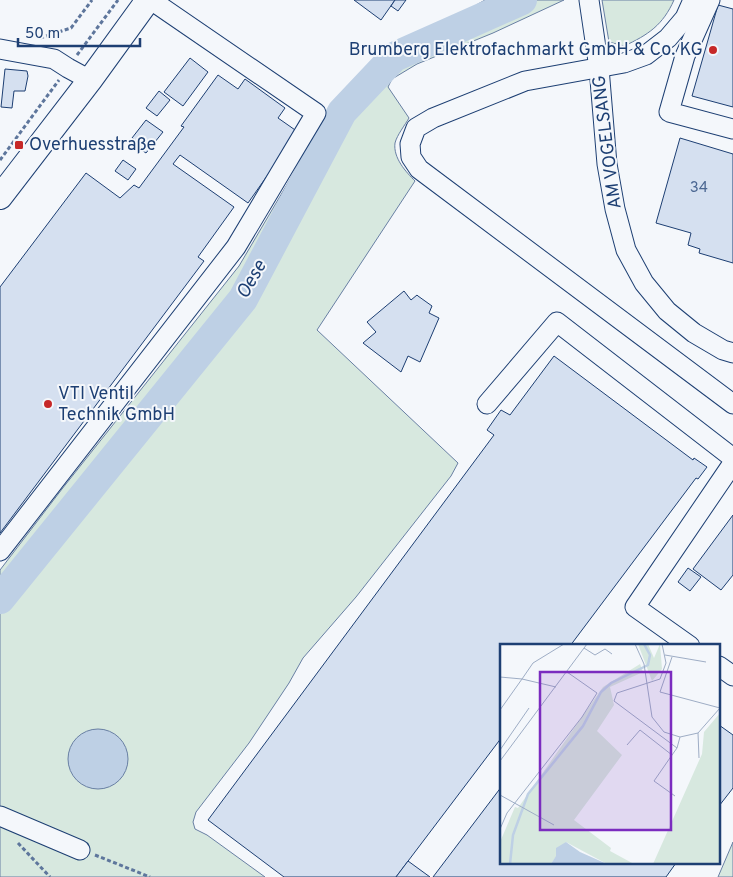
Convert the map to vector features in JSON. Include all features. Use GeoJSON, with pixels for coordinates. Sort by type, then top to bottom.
{"type":"FeatureCollection","features":[{"type":"Feature","properties":{"kind":"main road"},"geometry":{"type":"LineString","coordinates":[[0,197],[150,0]]}},
{"type":"Feature","properties":{"kind":"street"},"geometry":{"type":"LineString","coordinates":[[0,551],[236,247],[316,113],[150,0]]}},
{"type":"Feature","properties":{"kind":"street","name":"AM VOGELSANG"},"geometry":{"type":"LineString","coordinates":[[589,0],[599,68],[607,164],[614,209],[626,250],[644,283],[668,311],[694,332],[723,350],[733,353]]}},
{"type":"Feature","properties":{"kind":"street"},"geometry":{"type":"LineString","coordinates":[[693,0],[685,18],[674,31],[646,55],[624,63],[525,81],[433,118],[416,128],[410,144],[411,158],[419,169],[733,404]]}},
{"type":"Feature","properties":{"kind":"street"},"geometry":{"type":"LineString","coordinates":[[710,0],[685,56],[669,112],[733,129]]}},
{"type":"Feature","properties":{"kind":"street"},"geometry":{"type":"LineString","coordinates":[[8,50],[54,59],[90,80]]}},
{"type":"Feature","properties":{"kind":"street"},"geometry":{"type":"LineString","coordinates":[[488,404],[557,322],[733,458]]}},
{"type":"Feature","properties":{"kind":"street"},"geometry":{"type":"LineString","coordinates":[[687,644],[635,607],[733,463]]}},
{"type":"Feature","properties":{"kind":"street"},"geometry":{"type":"LineString","coordinates":[[720,667],[733,676]]}},
{"type":"Feature","properties":{"kind":"street"},"geometry":{"type":"LineString","coordinates":[[0,816],[80,850]]}},
{"type":"Feature","properties":{"kind":"path"},"geometry":{"type":"LineString","coordinates":[[8,50],[71,28],[92,0]]}},
{"type":"Feature","properties":{"kind":"path"},"geometry":{"type":"LineString","coordinates":[[0,160],[118,0]]}},
{"type":"Feature","properties":{"kind":"path"},"geometry":{"type":"LineString","coordinates":[[17,841],[50,877]]}},
{"type":"Feature","properties":{"kind":"path"},"geometry":{"type":"LineString","coordinates":[[80,850],[150,877]]}},
{"type":"Feature","properties":{"kind":"shaded area"},"geometry":{"type":"Polygon","coordinates":[[[485,0],[564,0],[493,33],[417,64],[392,79],[388,87],[409,118],[396,140],[396,154],[404,169],[415,181],[317,330],[458,463],[451,476],[356,597],[303,658],[289,683],[249,743],[196,812],[193,822],[195,829],[207,835],[265,877],[0,877],[0,570],[239,266],[332,108],[353,81],[378,56],[415,36],[447,22],[485,0]]]}},
{"type":"Feature","properties":{"kind":"shaded area"},"geometry":{"type":"Polygon","coordinates":[[[602,0],[674,0],[660,23],[640,38],[624,46],[609,42],[602,0]]]}},
{"type":"Feature","properties":{"kind":"shaded area"},"geometry":{"type":"Polygon","coordinates":[[[733,842],[733,877],[718,877],[733,842]]]}},
{"type":"Feature","properties":{"kind":"water"},"geometry":{"type":"Polygon","coordinates":[[[98,729],[115,734],[123,742],[128,759],[123,776],[115,784],[98,789],[81,784],[73,776],[68,759],[73,742],[81,734],[98,729]]]}},
{"type":"Feature","properties":{"kind":"building"},"geometry":{"type":"Polygon","coordinates":[[[354,0],[395,0],[381,20],[354,0]]]}},
{"type":"Feature","properties":{"kind":"building"},"geometry":{"type":"Polygon","coordinates":[[[395,0],[406,0],[398,11],[391,6],[395,0]]]}},
{"type":"Feature","properties":{"kind":"building"},"geometry":{"type":"Polygon","coordinates":[[[718,5],[733,9],[733,107],[692,96],[718,5]]]}},
{"type":"Feature","properties":{"kind":"building"},"geometry":{"type":"Polygon","coordinates":[[[190,58],[208,72],[183,106],[164,92],[190,58]]]}},
{"type":"Feature","properties":{"kind":"building"},"geometry":{"type":"Polygon","coordinates":[[[5,69],[27,71],[28,76],[25,91],[14,91],[12,108],[1,107],[5,69]]]}},
{"type":"Feature","properties":{"kind":"building","name":"VTI Ventil Technik GmbH"},"geometry":{"type":"Polygon","coordinates":[[[218,75],[238,89],[245,79],[285,108],[278,118],[298,132],[248,203],[180,155],[173,164],[234,207],[198,257],[204,261],[0,533],[0,287],[86,173],[120,198],[134,185],[139,188],[184,127],[181,126],[218,75]]]}},
{"type":"Feature","properties":{"kind":"building"},"geometry":{"type":"Polygon","coordinates":[[[159,91],[170,100],[157,116],[146,108],[159,91]]]}},
{"type":"Feature","properties":{"kind":"building"},"geometry":{"type":"Polygon","coordinates":[[[146,120],[163,132],[146,153],[137,147],[140,143],[132,138],[146,120]]]}},
{"type":"Feature","properties":{"kind":"building"},"geometry":{"type":"Polygon","coordinates":[[[680,138],[733,154],[733,263],[699,253],[700,249],[688,245],[691,233],[656,223],[680,138]]]}},
{"type":"Feature","properties":{"kind":"building"},"geometry":{"type":"Polygon","coordinates":[[[123,160],[136,169],[128,180],[115,171],[123,160]]]}},
{"type":"Feature","properties":{"kind":"building"},"geometry":{"type":"Polygon","coordinates":[[[404,291],[411,300],[417,295],[432,306],[429,313],[439,318],[420,362],[408,356],[401,372],[363,343],[376,332],[367,322],[404,291]]]}},
{"type":"Feature","properties":{"kind":"building"},"geometry":{"type":"Polygon","coordinates":[[[554,356],[693,460],[694,458],[707,467],[698,479],[696,478],[572,644],[500,644],[500,740],[396,877],[284,877],[208,820],[494,435],[487,430],[501,410],[510,415],[554,356]]]}},
{"type":"Feature","properties":{"kind":"building"},"geometry":{"type":"Polygon","coordinates":[[[733,515],[733,575],[721,590],[693,569],[733,515]]]}},
{"type":"Feature","properties":{"kind":"building"},"geometry":{"type":"Polygon","coordinates":[[[688,568],[701,577],[690,591],[678,582],[688,568]]]}},
{"type":"Feature","properties":{"kind":"building"},"geometry":{"type":"Polygon","coordinates":[[[720,726],[733,735],[733,788],[720,805],[720,726]]]}},
{"type":"Feature","properties":{"kind":"building"},"geometry":{"type":"Polygon","coordinates":[[[500,789],[500,864],[675,864],[666,877],[433,877],[500,789]]]}},
{"type":"Feature","properties":{"kind":"building"},"geometry":{"type":"Polygon","coordinates":[[[408,861],[430,877],[396,877],[408,861]]]}},
{"type":"Feature","properties":{"kind":"waterway","name":"Oese"},"geometry":{"type":"LineString","coordinates":[[0,599],[243,299],[342,112],[394,57],[522,0]]}},
{"type":"Feature","properties":{"kind":"place","name":"Brumberg Elektrofachmarkt GmbH & Co. KG"},"geometry":{"type":"Point","coordinates":[713,50]}},
{"type":"Feature","properties":{"kind":"place","name":"Overhuesstraße"},"geometry":{"type":"Point","coordinates":[19,145]}},
{"type":"Feature","properties":{"kind":"place","name":"VTI Ventil Technik GmbH"},"geometry":{"type":"Point","coordinates":[48,404]}}]}
